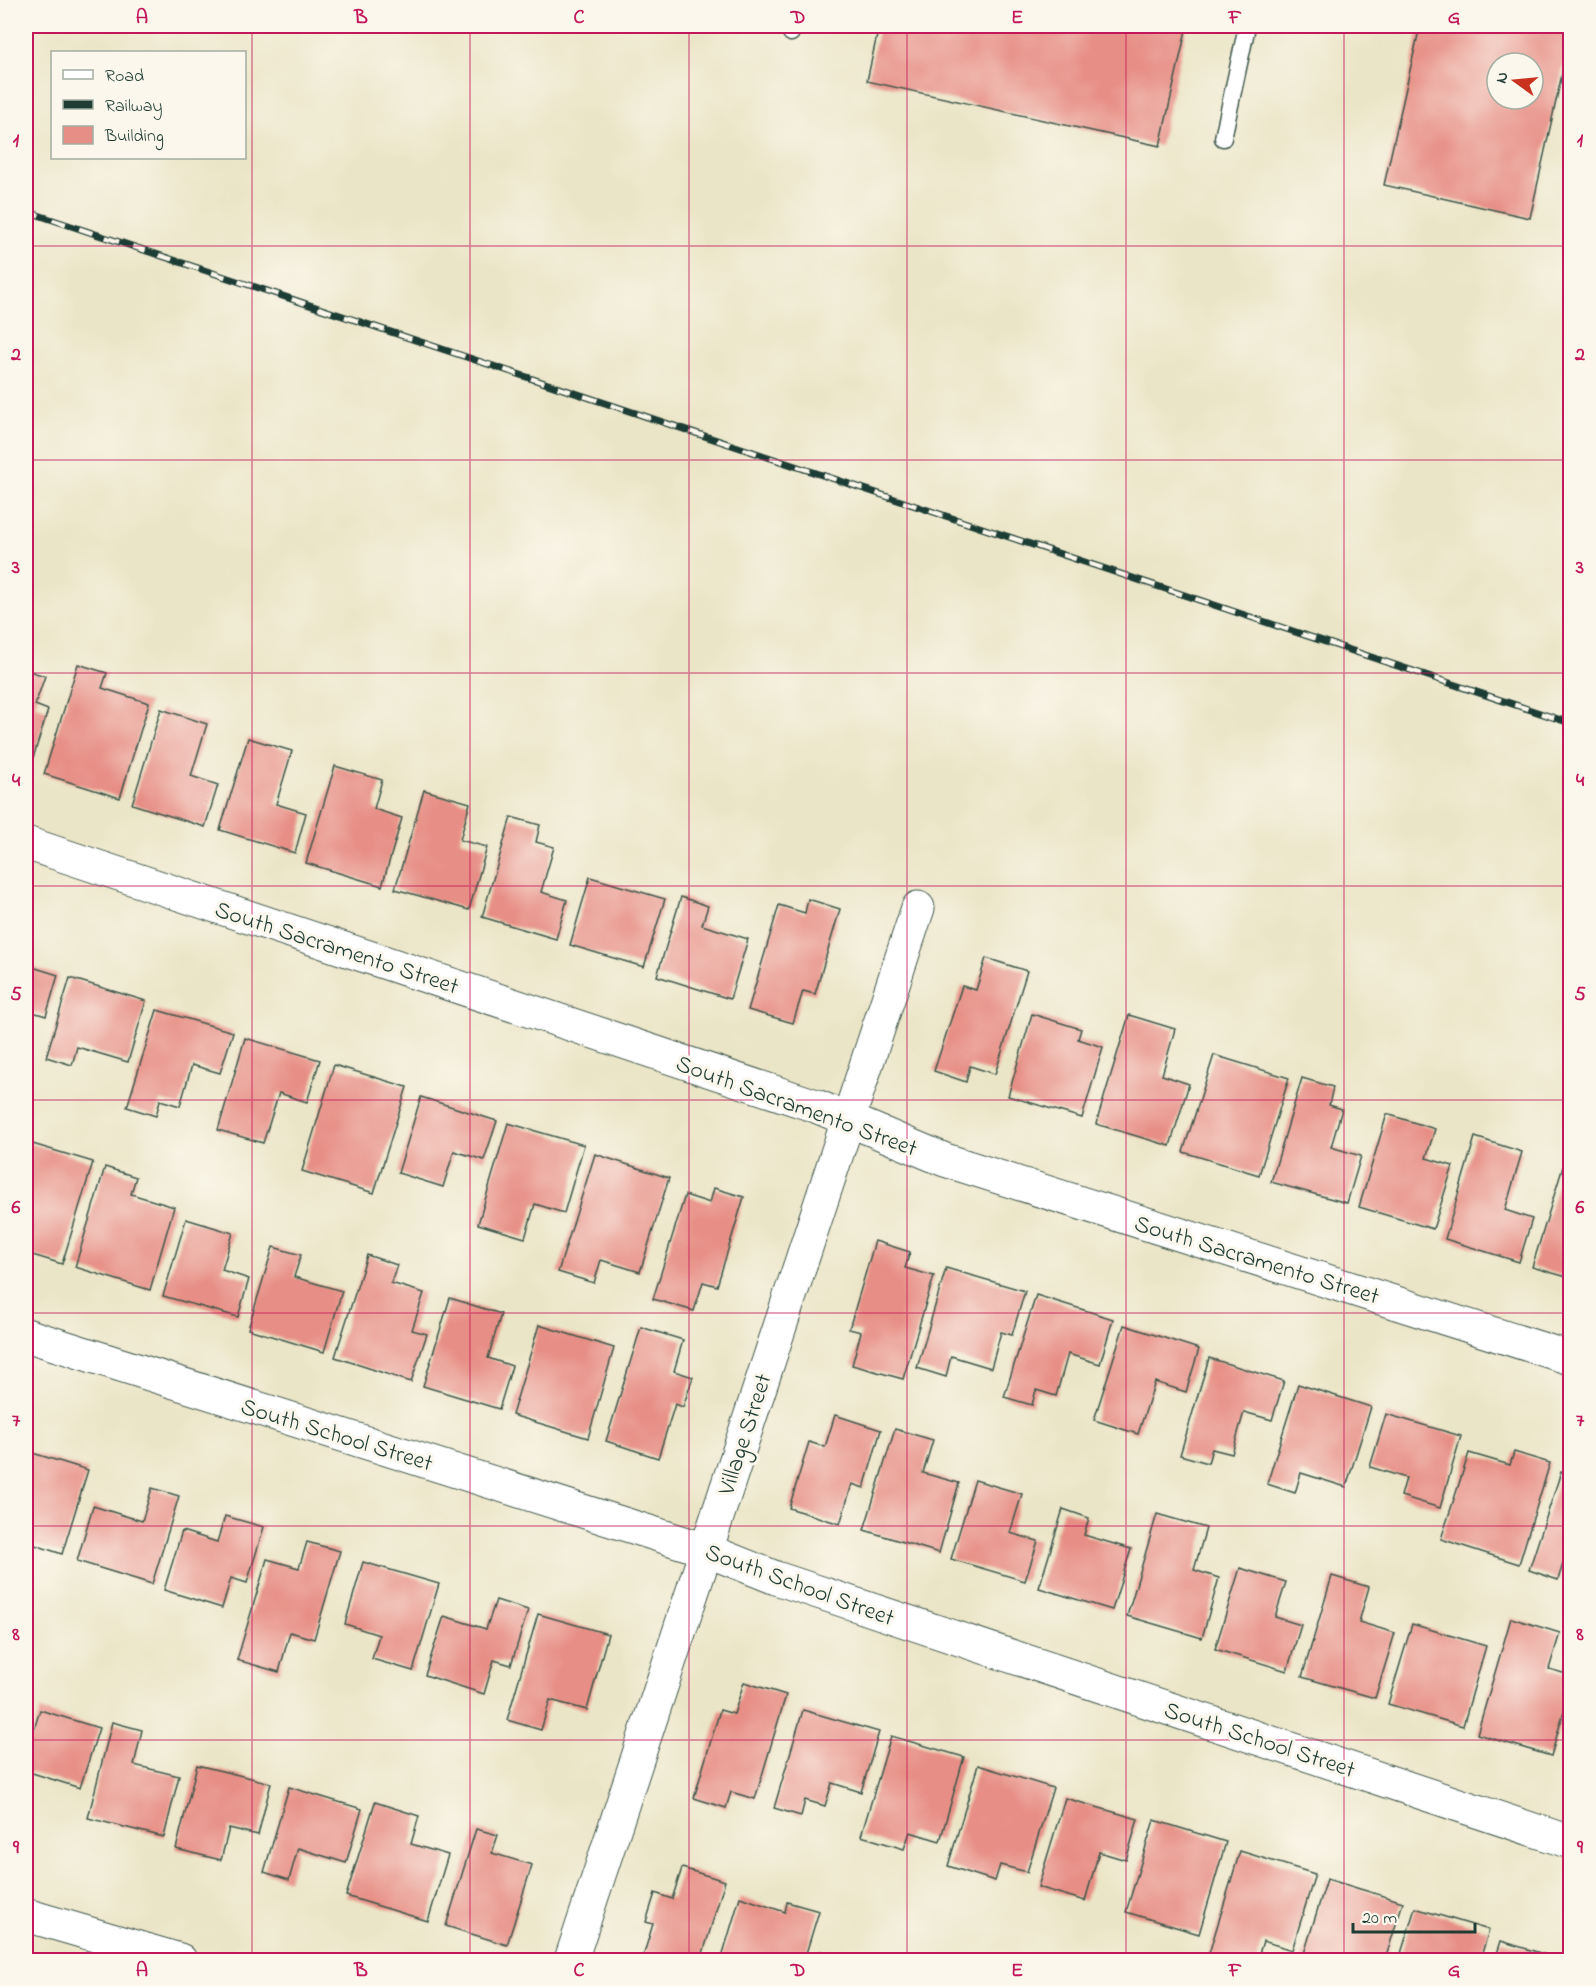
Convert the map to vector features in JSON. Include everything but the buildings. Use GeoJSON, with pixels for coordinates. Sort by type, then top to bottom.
{"type":"FeatureCollection","features":[{"type":"Feature","properties":{"kind":"street","name":"South Sacramento Street"},"geometry":{"type":"LineString","coordinates":[[26,843],[816,1106],[945,1161],[1570,1358]]}},
{"type":"Feature","properties":{"kind":"street","name":"Village Street"},"geometry":{"type":"LineString","coordinates":[[571,1960],[918,908]]}},
{"type":"Feature","properties":{"kind":"street","name":"South School Street"},"geometry":{"type":"LineString","coordinates":[[26,1335],[706,1550],[776,1578],[1570,1842]]}},
{"type":"Feature","properties":{"kind":"street"},"geometry":{"type":"LineString","coordinates":[[26,1915],[147,1956],[180,1960]]}},
{"type":"Feature","properties":{"kind":"lane"},"geometry":{"type":"LineString","coordinates":[[1223,138],[1247,26]]}},
{"type":"Feature","properties":{"kind":"railway"},"geometry":{"type":"LineString","coordinates":[[26,211],[1570,723]]}}]}
